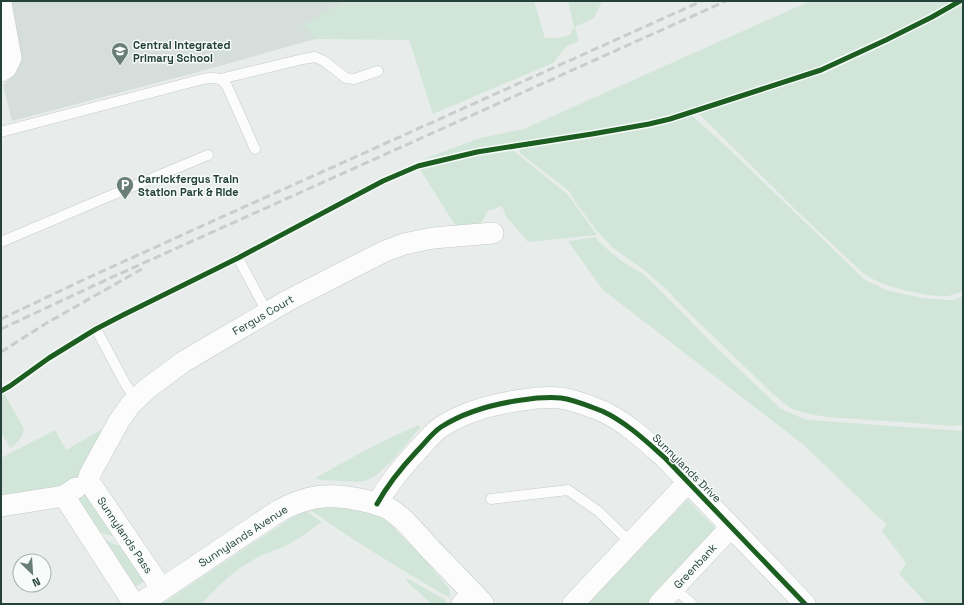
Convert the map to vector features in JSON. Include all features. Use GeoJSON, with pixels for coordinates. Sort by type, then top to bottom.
{"type":"FeatureCollection","features":[{"type":"Feature","properties":{"kind":"street"},"geometry":{"type":"LineString","coordinates":[[1,3],[11,58],[6,68],[1,71]]}},
{"type":"Feature","properties":{"kind":"street","name":"Fergus Court"},"geometry":{"type":"LineString","coordinates":[[88,480],[119,420],[131,404],[148,388],[183,362],[287,301],[385,251],[404,244],[433,238],[493,232]]}},
{"type":"Feature","properties":{"kind":"street","name":"Sunnylands Drive"},"geometry":{"type":"LineString","coordinates":[[377,504],[385,490],[404,465],[440,428],[481,408],[540,398],[562,398],[603,412],[615,418],[646,440],[804,604]]}},
{"type":"Feature","properties":{"kind":"street"},"geometry":{"type":"LineString","coordinates":[[1,506],[64,496],[88,480]]}},
{"type":"Feature","properties":{"kind":"street","name":"Sunnylands Pass"},"geometry":{"type":"LineString","coordinates":[[88,480],[162,590]]}},
{"type":"Feature","properties":{"kind":"street"},"geometry":{"type":"LineString","coordinates":[[573,604],[688,482]]}},
{"type":"Feature","properties":{"kind":"street"},"geometry":{"type":"LineString","coordinates":[[64,496],[134,604]]}},
{"type":"Feature","properties":{"kind":"street","name":"Sunnylands Avenue"},"geometry":{"type":"LineString","coordinates":[[140,604],[277,512],[292,504],[320,496],[350,498],[377,504],[386,508],[406,523],[473,600]]}},
{"type":"Feature","properties":{"kind":"street","name":"Greenbank"},"geometry":{"type":"LineString","coordinates":[[659,604],[731,527]]}},
{"type":"Feature","properties":{"kind":"lane"},"geometry":{"type":"LineString","coordinates":[[1,132],[203,79],[220,79],[315,57],[324,61],[346,78],[354,79],[378,71]]}},
{"type":"Feature","properties":{"kind":"lane"},"geometry":{"type":"LineString","coordinates":[[220,79],[227,86],[255,149]]}},
{"type":"Feature","properties":{"kind":"lane"},"geometry":{"type":"LineString","coordinates":[[1,242],[208,155]]}},
{"type":"Feature","properties":{"kind":"lane"},"geometry":{"type":"LineString","coordinates":[[238,258],[267,312]]}},
{"type":"Feature","properties":{"kind":"lane"},"geometry":{"type":"LineString","coordinates":[[96,329],[126,385],[136,399]]}},
{"type":"Feature","properties":{"kind":"lane"},"geometry":{"type":"LineString","coordinates":[[491,499],[568,490],[598,511],[631,542]]}},
{"type":"Feature","properties":{"kind":"lane"},"geometry":{"type":"LineString","coordinates":[[674,588],[692,604]]}},
{"type":"Feature","properties":{"kind":"shaded area","name":"Central Integrated Primary School"},"geometry":{"type":"Polygon","coordinates":[[[8,1],[346,1],[304,25],[315,39],[202,71],[12,121],[3,85],[16,73],[21,60],[8,1]]]}},
{"type":"Feature","properties":{"kind":"green space"},"geometry":{"type":"Polygon","coordinates":[[[346,1],[534,1],[545,38],[558,38],[570,35],[574,27],[568,1],[602,1],[594,18],[575,27],[579,41],[567,46],[553,63],[433,114],[409,40],[315,39],[303,25],[346,1]]]}},
{"type":"Feature","properties":{"kind":"green space"},"geometry":{"type":"Polygon","coordinates":[[[810,1],[955,1],[884,38],[817,69],[684,112],[652,121],[421,160],[480,138],[524,129],[810,1]]]}},
{"type":"Feature","properties":{"kind":"green space"},"geometry":{"type":"Polygon","coordinates":[[[963,1],[963,291],[950,296],[939,296],[893,287],[878,282],[864,274],[798,212],[698,113],[804,79],[830,69],[922,26],[963,1]]]}},
{"type":"Feature","properties":{"kind":"green space"},"geometry":{"type":"Polygon","coordinates":[[[691,115],[727,147],[865,280],[886,290],[922,298],[953,300],[963,296],[963,425],[955,426],[827,417],[809,414],[790,408],[774,395],[668,291],[643,269],[613,248],[597,231],[569,191],[526,158],[520,153],[519,150],[524,147],[608,134],[691,115]]]}},
{"type":"Feature","properties":{"kind":"green space"},"geometry":{"type":"Polygon","coordinates":[[[509,147],[568,195],[597,235],[528,242],[506,216],[502,206],[488,211],[481,223],[461,235],[418,166],[509,147]]]}},
{"type":"Feature","properties":{"kind":"green space"},"geometry":{"type":"Polygon","coordinates":[[[596,237],[598,241],[614,255],[642,273],[654,284],[717,348],[781,409],[808,420],[963,431],[963,604],[927,604],[899,574],[906,563],[882,531],[887,524],[805,446],[603,290],[568,241],[596,237]]]}},
{"type":"Feature","properties":{"kind":"green space"},"geometry":{"type":"Polygon","coordinates":[[[4,393],[24,429],[19,440],[10,448],[1,432],[1,395],[4,393]]]}},
{"type":"Feature","properties":{"kind":"green space"},"geometry":{"type":"Polygon","coordinates":[[[419,425],[420,428],[387,466],[372,478],[365,481],[356,482],[321,480],[315,478],[379,443],[419,425]]]}},
{"type":"Feature","properties":{"kind":"green space"},"geometry":{"type":"Polygon","coordinates":[[[106,427],[80,476],[73,482],[64,487],[1,498],[1,458],[55,430],[66,450],[106,427]]]}},
{"type":"Feature","properties":{"kind":"green space"},"geometry":{"type":"Polygon","coordinates":[[[86,491],[121,539],[96,531],[76,502],[77,495],[86,491]]]}},
{"type":"Feature","properties":{"kind":"green space"},"geometry":{"type":"Polygon","coordinates":[[[688,500],[715,528],[714,531],[646,604],[588,604],[686,501],[688,500]]]}},
{"type":"Feature","properties":{"kind":"green space"},"geometry":{"type":"Polygon","coordinates":[[[332,506],[353,508],[384,519],[422,556],[450,590],[450,598],[379,556],[310,510],[332,506]]]}},
{"type":"Feature","properties":{"kind":"green space"},"geometry":{"type":"Polygon","coordinates":[[[306,511],[322,522],[290,544],[256,558],[239,569],[223,582],[202,604],[162,604],[288,520],[306,511]]]}},
{"type":"Feature","properties":{"kind":"green space"},"geometry":{"type":"Polygon","coordinates":[[[102,539],[125,548],[146,580],[134,588],[102,539]]]}},
{"type":"Feature","properties":{"kind":"green space"},"geometry":{"type":"Polygon","coordinates":[[[408,579],[446,600],[445,604],[432,604],[405,580],[408,579]]]}},
{"type":"Feature","properties":{"kind":"railway"},"geometry":{"type":"LineString","coordinates":[[1,319],[224,216],[702,1]]}},
{"type":"Feature","properties":{"kind":"railway"},"geometry":{"type":"LineString","coordinates":[[1,329],[108,279],[726,1]]}},
{"type":"Feature","properties":{"kind":"railway"},"geometry":{"type":"LineString","coordinates":[[1,352],[45,324],[142,269]]}},
{"type":"Feature","properties":{"kind":"cycle path"},"geometry":{"type":"LineString","coordinates":[[1,391],[49,358],[96,329],[238,258],[383,181],[418,166],[477,152],[592,134],[670,119],[821,70],[886,40],[960,1]]}},
{"type":"Feature","properties":{"kind":"cycle path"},"geometry":{"type":"LineString","coordinates":[[377,504],[411,457],[435,432],[450,421],[480,409],[522,400],[537,398],[566,399],[587,405],[611,415],[643,439],[665,458],[805,604]]}},
{"type":"Feature","properties":{"kind":"place","name":"Central Integrated Primary School"},"geometry":{"type":"Point","coordinates":[120,66]}},
{"type":"Feature","properties":{"kind":"place","name":"Carrickfergus Train Station Park & Ride"},"geometry":{"type":"Point","coordinates":[125,200]}}]}
